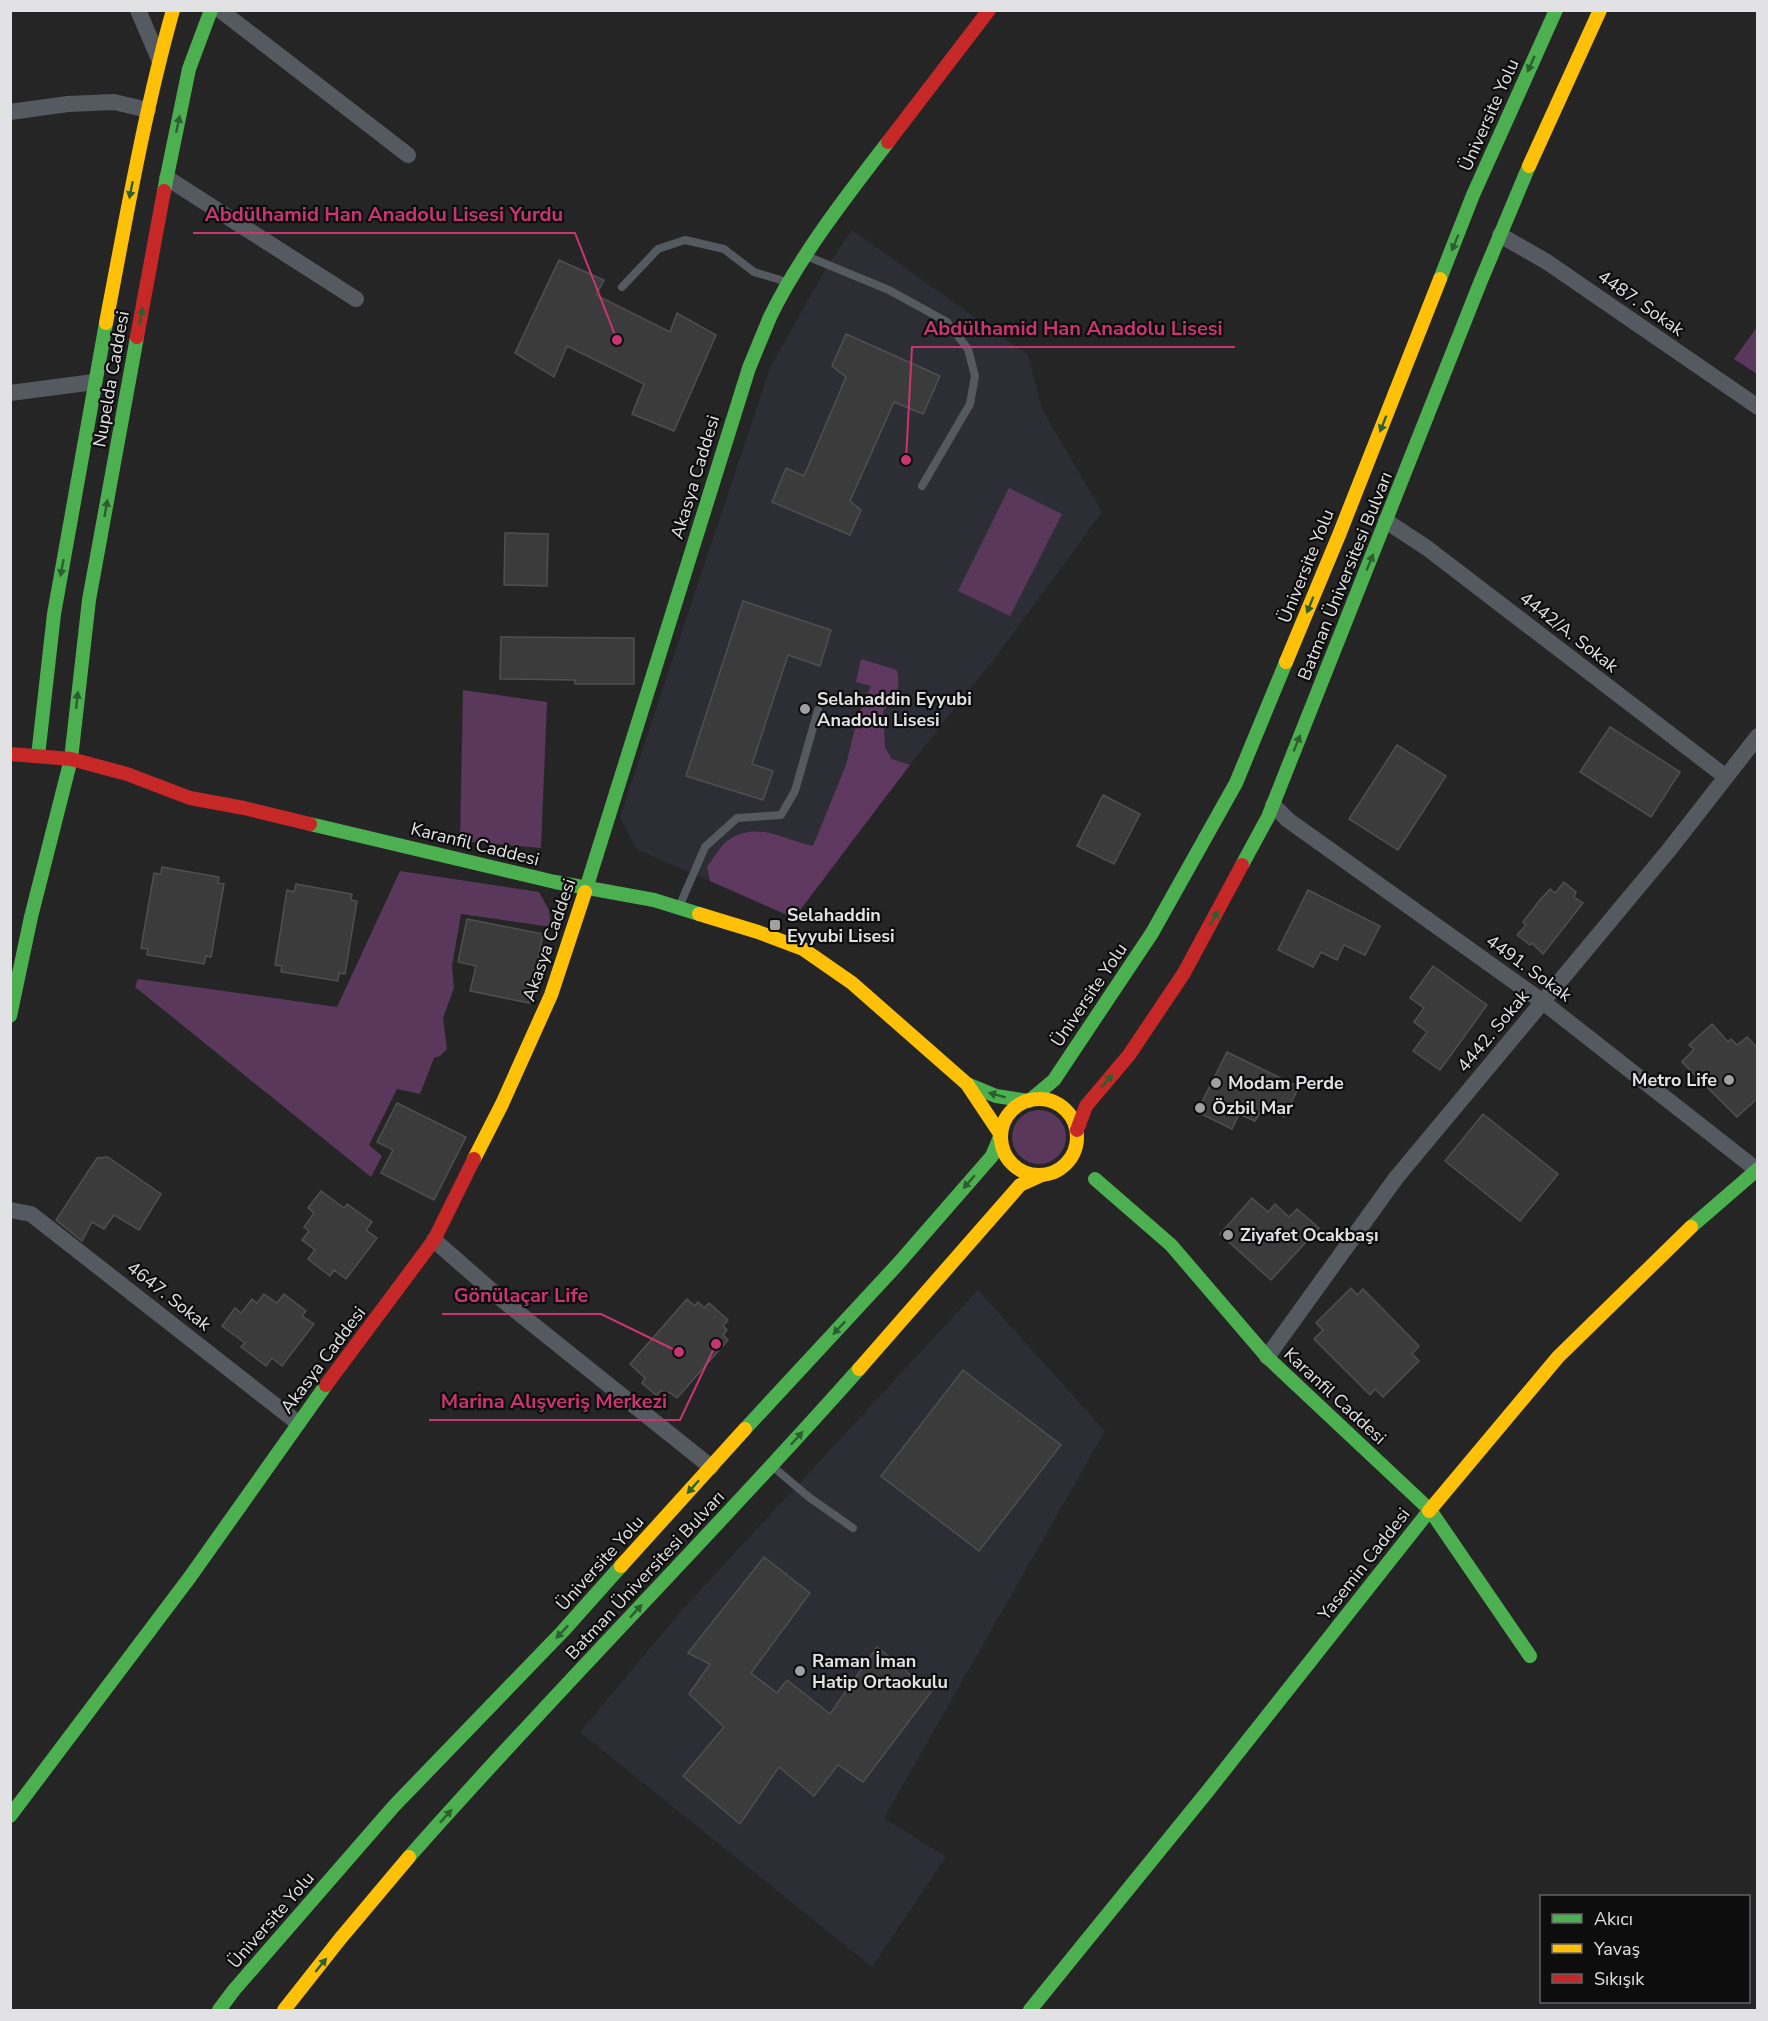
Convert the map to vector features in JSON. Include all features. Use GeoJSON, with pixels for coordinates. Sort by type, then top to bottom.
{"type":"FeatureCollection","features":[{"type":"Feature","properties":{"kind":"street"},"geometry":{"type":"LineString","coordinates":[[138,10],[159,59]]}},
{"type":"Feature","properties":{"kind":"street","name":"Nupelda Caddesi"},"geometry":{"type":"LineString","coordinates":[[38,756],[54,614],[94,382],[148,110],[173,10]]}},
{"type":"Feature","properties":{"kind":"street","name":"Nupelda Caddesi"},"geometry":{"type":"LineString","coordinates":[[10,1016],[31,917],[71,759],[89,600],[166,178],[189,69],[211,10]]}},
{"type":"Feature","properties":{"kind":"street"},"geometry":{"type":"LineString","coordinates":[[220,10],[408,155]]}},
{"type":"Feature","properties":{"kind":"street","name":"Akasya Caddesi"},"geometry":{"type":"LineString","coordinates":[[10,1816],[190,1577],[298,1423],[435,1240],[502,1104],[551,994],[672,618],[748,368],[771,316],[806,256],[849,192],[989,10]]}},
{"type":"Feature","properties":{"kind":"street","name":"Üniversite Yolu"},"geometry":{"type":"LineString","coordinates":[[1029,1101],[1054,1080],[1152,933],[1236,783],[1335,546],[1473,195],[1556,10]]}},
{"type":"Feature","properties":{"kind":"street","name":"Batman Üniversitesi Bulvarı"},"geometry":{"type":"LineString","coordinates":[[1077,1136],[1086,1106],[1129,1055],[1184,973],[1268,817],[1500,235],[1600,10]]}},
{"type":"Feature","properties":{"kind":"street"},"geometry":{"type":"LineString","coordinates":[[10,112],[68,104],[114,102],[148,110]]}},
{"type":"Feature","properties":{"kind":"street"},"geometry":{"type":"LineString","coordinates":[[166,178],[356,299]]}},
{"type":"Feature","properties":{"kind":"street","name":"4487. Sokak"},"geometry":{"type":"LineString","coordinates":[[1500,235],[1547,262],[1758,407]]}},
{"type":"Feature","properties":{"kind":"street"},"geometry":{"type":"LineString","coordinates":[[10,393],[94,382]]}},
{"type":"Feature","properties":{"kind":"street","name":"4442/A. Sokak"},"geometry":{"type":"LineString","coordinates":[[1386,521],[1427,548],[1726,777]]}},
{"type":"Feature","properties":{"kind":"street","name":"4442. Sokak"},"geometry":{"type":"LineString","coordinates":[[1267,1357],[1396,1178],[1662,860],[1758,736]]}},
{"type":"Feature","properties":{"kind":"street","name":"Karanfil Caddesi"},"geometry":{"type":"LineString","coordinates":[[10,754],[71,759],[127,774],[190,798],[244,808],[555,882],[654,900],[758,932],[803,950],[852,983],[967,1084]]}},
{"type":"Feature","properties":{"kind":"street","name":"4491. Sokak"},"geometry":{"type":"LineString","coordinates":[[1273,805],[1288,820],[1543,1002],[1757,1170]]}},
{"type":"Feature","properties":{"kind":"street"},"geometry":{"type":"LineString","coordinates":[[967,1084],[996,1096],[1053,1102],[1064,1108],[1072,1118],[1085,1165],[1084,1177],[1030,1174],[1018,1169],[1009,1161],[1003,1150],[1001,1135],[1003,1125],[1018,1106],[1029,1101]]}},
{"type":"Feature","properties":{"kind":"street"},"geometry":{"type":"LineString","coordinates":[[967,1084],[1001,1135]]}},
{"type":"Feature","properties":{"kind":"street","name":"Üniversite Yolu"},"geometry":{"type":"LineString","coordinates":[[219,2010],[394,1806],[563,1631],[897,1265],[992,1156],[1001,1135]]}},
{"type":"Feature","properties":{"kind":"street"},"geometry":{"type":"LineString","coordinates":[[1048,1174],[1065,1165],[1073,1155],[1077,1136]]}},
{"type":"Feature","properties":{"kind":"street","name":"Yasemin Caddesi"},"geometry":{"type":"LineString","coordinates":[[1030,2010],[1207,1792],[1430,1510],[1558,1357],[1697,1221],[1757,1170]]}},
{"type":"Feature","properties":{"kind":"street","name":"Batman Üniversitesi Bulvarı"},"geometry":{"type":"LineString","coordinates":[[284,2010],[403,1864],[546,1707],[772,1466],[1020,1185],[1048,1174]]}},
{"type":"Feature","properties":{"kind":"street","name":"Karanfil Caddesi"},"geometry":{"type":"LineString","coordinates":[[1084,1177],[1171,1245],[1267,1357],[1430,1510],[1530,1656]]}},
{"type":"Feature","properties":{"kind":"street","name":"4647. Sokak"},"geometry":{"type":"LineString","coordinates":[[10,1210],[31,1214],[298,1423]]}},
{"type":"Feature","properties":{"kind":"street"},"geometry":{"type":"LineString","coordinates":[[435,1240],[500,1298],[711,1467]]}},
{"type":"Feature","properties":{"kind":"lane"},"geometry":{"type":"LineString","coordinates":[[622,288],[658,249],[685,240],[724,249],[754,272],[790,283]]}},
{"type":"Feature","properties":{"kind":"lane"},"geometry":{"type":"LineString","coordinates":[[806,256],[889,290],[947,322],[968,349],[975,376],[970,404],[922,486]]}},
{"type":"Feature","properties":{"kind":"lane"},"geometry":{"type":"LineString","coordinates":[[679,908],[705,847],[736,818],[781,815],[795,791],[818,710]]}},
{"type":"Feature","properties":{"kind":"lane"},"geometry":{"type":"LineString","coordinates":[[772,1466],[810,1498],[853,1528]]}},
{"type":"Feature","properties":{"kind":"shaded area"},"geometry":{"type":"Polygon","coordinates":[[[852,230],[1028,355],[1042,409],[1102,512],[998,654],[878,805],[794,918],[636,849],[620,817],[770,368],[825,270],[852,230]]]}},
{"type":"Feature","properties":{"kind":"shaded area"},"geometry":{"type":"Polygon","coordinates":[[[1757,327],[1757,374],[1734,359],[1757,327]]]}},
{"type":"Feature","properties":{"kind":"shaded area"},"geometry":{"type":"Polygon","coordinates":[[[1009,488],[1062,514],[1010,616],[958,591],[1009,488]]]}},
{"type":"Feature","properties":{"kind":"shaded area"},"geometry":{"type":"Polygon","coordinates":[[[861,659],[897,670],[897,693],[883,711],[885,748],[892,759],[910,765],[794,918],[710,881],[707,867],[724,844],[738,835],[748,832],[769,833],[813,846],[846,765],[858,716],[871,686],[856,682],[861,659]]]}},
{"type":"Feature","properties":{"kind":"shaded area"},"geometry":{"type":"Polygon","coordinates":[[[463,690],[547,702],[541,848],[460,841],[463,690]]]}},
{"type":"Feature","properties":{"kind":"shaded area"},"geometry":{"type":"Polygon","coordinates":[[[400,871],[539,892],[549,910],[551,927],[461,914],[452,966],[454,988],[443,1018],[447,1049],[434,1058],[420,1094],[397,1089],[369,1145],[382,1156],[371,1177],[135,987],[138,979],[337,1007],[400,871]]]}},
{"type":"Feature","properties":{"kind":"shaded area"},"geometry":{"type":"Polygon","coordinates":[[[1034,1110],[1044,1110],[1054,1114],[1062,1122],[1066,1137],[1062,1152],[1054,1160],[1044,1164],[1034,1164],[1024,1160],[1016,1152],[1012,1142],[1012,1132],[1016,1122],[1024,1114],[1034,1110]]]}},
{"type":"Feature","properties":{"kind":"shaded area","name":"Raman İman Hatip Ortaokulu"},"geometry":{"type":"Polygon","coordinates":[[[978,1290],[1105,1431],[884,1818],[946,1857],[872,1967],[580,1732],[682,1610],[978,1290]]]}},
{"type":"Feature","properties":{"kind":"building"},"geometry":{"type":"Polygon","coordinates":[[[559,260],[604,280],[596,295],[670,332],[677,313],[716,335],[674,431],[632,414],[644,384],[567,346],[554,377],[515,353],[559,260]]]}},
{"type":"Feature","properties":{"kind":"building"},"geometry":{"type":"Polygon","coordinates":[[[846,334],[940,376],[923,414],[894,402],[850,501],[861,510],[850,535],[772,502],[786,468],[804,476],[846,377],[832,366],[846,334]]]}},
{"type":"Feature","properties":{"kind":"building"},"geometry":{"type":"Polygon","coordinates":[[[505,533],[548,534],[547,586],[504,585],[505,533]]]}},
{"type":"Feature","properties":{"kind":"building"},"geometry":{"type":"Polygon","coordinates":[[[743,601],[831,630],[820,666],[788,655],[752,764],[773,771],[763,800],[686,776],[743,601]]]}},
{"type":"Feature","properties":{"kind":"building"},"geometry":{"type":"Polygon","coordinates":[[[501,637],[634,638],[634,684],[575,684],[575,680],[500,679],[501,637]]]}},
{"type":"Feature","properties":{"kind":"building"},"geometry":{"type":"Polygon","coordinates":[[[1610,727],[1680,772],[1651,817],[1580,772],[1610,727]]]}},
{"type":"Feature","properties":{"kind":"building"},"geometry":{"type":"Polygon","coordinates":[[[1397,745],[1446,776],[1398,850],[1349,819],[1397,745]]]}},
{"type":"Feature","properties":{"kind":"building"},"geometry":{"type":"Polygon","coordinates":[[[1103,795],[1140,814],[1114,864],[1077,846],[1103,795]]]}},
{"type":"Feature","properties":{"kind":"building"},"geometry":{"type":"Polygon","coordinates":[[[162,867],[219,877],[218,883],[224,884],[211,957],[206,956],[204,964],[147,955],[148,949],[141,948],[154,873],[161,874],[162,867]]]}},
{"type":"Feature","properties":{"kind":"building"},"geometry":{"type":"Polygon","coordinates":[[[1564,882],[1576,892],[1574,897],[1583,903],[1543,954],[1532,943],[1530,945],[1517,935],[1526,925],[1523,922],[1540,900],[1550,889],[1555,893],[1564,882]]]}},
{"type":"Feature","properties":{"kind":"building"},"geometry":{"type":"Polygon","coordinates":[[[296,884],[352,894],[351,900],[357,901],[345,974],[339,973],[338,981],[281,972],[282,966],[275,965],[287,890],[294,892],[296,884]]]}},
{"type":"Feature","properties":{"kind":"building"},"geometry":{"type":"Polygon","coordinates":[[[1308,890],[1380,926],[1365,955],[1344,945],[1337,960],[1321,952],[1313,967],[1278,950],[1308,890]]]}},
{"type":"Feature","properties":{"kind":"building"},"geometry":{"type":"Polygon","coordinates":[[[467,919],[543,934],[529,1003],[470,991],[476,966],[458,962],[467,919]]]}},
{"type":"Feature","properties":{"kind":"building"},"geometry":{"type":"Polygon","coordinates":[[[1433,966],[1487,1005],[1440,1070],[1413,1051],[1427,1032],[1414,1022],[1424,1008],[1410,998],[1433,966]]]}},
{"type":"Feature","properties":{"kind":"building","name":"Metro Life"},"geometry":{"type":"Polygon","coordinates":[[[1712,1024],[1728,1042],[1731,1039],[1737,1045],[1747,1037],[1758,1048],[1758,1098],[1737,1117],[1682,1062],[1694,1049],[1689,1045],[1712,1024]]]}},
{"type":"Feature","properties":{"kind":"building"},"geometry":{"type":"Polygon","coordinates":[[[1227,1052],[1299,1087],[1284,1117],[1263,1107],[1255,1121],[1239,1114],[1232,1129],[1197,1112],[1227,1052]]]}},
{"type":"Feature","properties":{"kind":"building"},"geometry":{"type":"Polygon","coordinates":[[[397,1103],[466,1137],[434,1200],[381,1173],[393,1150],[377,1142],[397,1103]]]}},
{"type":"Feature","properties":{"kind":"building"},"geometry":{"type":"Polygon","coordinates":[[[1483,1114],[1558,1174],[1520,1221],[1445,1161],[1483,1114]]]}},
{"type":"Feature","properties":{"kind":"building"},"geometry":{"type":"Polygon","coordinates":[[[108,1157],[161,1194],[139,1230],[114,1215],[104,1229],[92,1222],[82,1241],[56,1220],[97,1158],[108,1157]]]}},
{"type":"Feature","properties":{"kind":"building"},"geometry":{"type":"Polygon","coordinates":[[[321,1191],[344,1208],[347,1204],[372,1222],[366,1230],[377,1238],[346,1279],[334,1270],[330,1276],[308,1259],[315,1250],[302,1240],[309,1231],[304,1227],[314,1213],[308,1208],[321,1191]]]}},
{"type":"Feature","properties":{"kind":"building"},"geometry":{"type":"Polygon","coordinates":[[[1252,1198],[1268,1212],[1275,1204],[1289,1217],[1297,1209],[1319,1228],[1271,1280],[1220,1234],[1252,1198]]]}},
{"type":"Feature","properties":{"kind":"building"},"geometry":{"type":"Polygon","coordinates":[[[1351,1288],[1357,1295],[1363,1289],[1419,1346],[1412,1354],[1419,1361],[1383,1397],[1375,1389],[1370,1395],[1314,1339],[1323,1330],[1316,1323],[1351,1288]]]}},
{"type":"Feature","properties":{"kind":"building"},"geometry":{"type":"Polygon","coordinates":[[[264,1294],[277,1303],[284,1294],[306,1311],[302,1316],[314,1324],[282,1366],[272,1358],[266,1366],[241,1347],[245,1343],[222,1326],[235,1308],[241,1313],[252,1299],[257,1303],[264,1294]]]}},
{"type":"Feature","properties":{"kind":"building"},"geometry":{"type":"Polygon","coordinates":[[[687,1299],[695,1306],[698,1302],[704,1308],[709,1303],[728,1320],[723,1326],[727,1330],[723,1335],[728,1340],[677,1398],[669,1392],[666,1395],[661,1390],[657,1396],[642,1383],[645,1378],[630,1364],[687,1299]]]}},
{"type":"Feature","properties":{"kind":"building"},"geometry":{"type":"Polygon","coordinates":[[[963,1370],[1061,1445],[979,1551],[881,1476],[963,1370]]]}},
{"type":"Feature","properties":{"kind":"building"},"geometry":{"type":"Polygon","coordinates":[[[764,1557],[810,1593],[751,1673],[777,1693],[787,1680],[830,1714],[877,1647],[931,1692],[863,1782],[838,1765],[814,1796],[779,1767],[740,1824],[683,1776],[724,1727],[689,1694],[710,1664],[688,1653],[764,1557]]]}},
{"type":"Feature","properties":{"kind":"traffic: fast"},"geometry":{"type":"LineString","coordinates":[[164,191],[189,69],[211,10]]}},
{"type":"Feature","properties":{"kind":"traffic: fast"},"geometry":{"type":"LineString","coordinates":[[1440,279],[1473,195],[1556,10]]}},
{"type":"Feature","properties":{"kind":"traffic: fast"},"geometry":{"type":"LineString","coordinates":[[585,892],[749,368],[770,317],[809,249],[888,142]]}},
{"type":"Feature","properties":{"kind":"traffic: fast"},"geometry":{"type":"LineString","coordinates":[[1242,865],[1268,817],[1480,283],[1529,166]]}},
{"type":"Feature","properties":{"kind":"traffic: fast"},"geometry":{"type":"LineString","coordinates":[[38,756],[54,614],[106,323]]}},
{"type":"Feature","properties":{"kind":"traffic: fast"},"geometry":{"type":"LineString","coordinates":[[10,1016],[31,917],[71,759],[89,600],[137,337]]}},
{"type":"Feature","properties":{"kind":"traffic: fast"},"geometry":{"type":"LineString","coordinates":[[967,1084],[996,1096],[1029,1101],[1054,1080],[1152,933],[1236,783],[1286,662]]}},
{"type":"Feature","properties":{"kind":"traffic: fast"},"geometry":{"type":"LineString","coordinates":[[310,824],[555,882],[654,900],[699,914]]}},
{"type":"Feature","properties":{"kind":"traffic: fast"},"geometry":{"type":"LineString","coordinates":[[745,1429],[897,1265],[992,1156],[1000,1137]]}},
{"type":"Feature","properties":{"kind":"traffic: fast"},"geometry":{"type":"LineString","coordinates":[[1691,1227],[1758,1169]]}},
{"type":"Feature","properties":{"kind":"traffic: fast"},"geometry":{"type":"LineString","coordinates":[[1095,1179],[1171,1245],[1267,1357],[1430,1510],[1530,1656]]}},
{"type":"Feature","properties":{"kind":"traffic: fast"},"geometry":{"type":"LineString","coordinates":[[409,1857],[859,1369]]}},
{"type":"Feature","properties":{"kind":"traffic: fast"},"geometry":{"type":"LineString","coordinates":[[10,1816],[190,1577],[326,1385]]}},
{"type":"Feature","properties":{"kind":"traffic: fast"},"geometry":{"type":"LineString","coordinates":[[1030,2010],[1207,1792],[1429,1511]]}},
{"type":"Feature","properties":{"kind":"traffic: fast"},"geometry":{"type":"LineString","coordinates":[[219,2010],[394,1806],[563,1631],[621,1566]]}},
{"type":"Feature","properties":{"kind":"traffic: slow"},"geometry":{"type":"LineString","coordinates":[[106,323],[144,127],[173,10]]}},
{"type":"Feature","properties":{"kind":"traffic: slow"},"geometry":{"type":"LineString","coordinates":[[1529,166],[1600,10]]}},
{"type":"Feature","properties":{"kind":"traffic: slow"},"geometry":{"type":"LineString","coordinates":[[1286,662],[1440,279]]}},
{"type":"Feature","properties":{"kind":"traffic: slow"},"geometry":{"type":"LineString","coordinates":[[474,1159],[502,1104],[551,995],[585,892]]}},
{"type":"Feature","properties":{"kind":"traffic: slow"},"geometry":{"type":"LineString","coordinates":[[699,914],[803,949],[852,983],[967,1084],[1001,1135],[1000,1137]]}},
{"type":"Feature","properties":{"kind":"traffic: slow"},"geometry":{"type":"LineString","coordinates":[[1039,1099],[1053,1102],[1066,1110],[1074,1123],[1077,1137],[1074,1151],[1066,1164],[1053,1172],[1039,1175],[1025,1172],[1012,1164],[1004,1151],[1001,1137],[1004,1123],[1012,1110],[1025,1102],[1039,1099]]}},
{"type":"Feature","properties":{"kind":"traffic: slow"},"geometry":{"type":"LineString","coordinates":[[859,1369],[1020,1185],[1042,1175]]}},
{"type":"Feature","properties":{"kind":"traffic: slow"},"geometry":{"type":"LineString","coordinates":[[1429,1511],[1558,1357],[1691,1227]]}},
{"type":"Feature","properties":{"kind":"traffic: slow"},"geometry":{"type":"LineString","coordinates":[[621,1566],[745,1429]]}},
{"type":"Feature","properties":{"kind":"traffic: slow"},"geometry":{"type":"LineString","coordinates":[[284,2010],[409,1857]]}},
{"type":"Feature","properties":{"kind":"traffic: jam"},"geometry":{"type":"LineString","coordinates":[[888,142],[989,10]]}},
{"type":"Feature","properties":{"kind":"traffic: jam"},"geometry":{"type":"LineString","coordinates":[[137,337],[164,191]]}},
{"type":"Feature","properties":{"kind":"traffic: jam"},"geometry":{"type":"LineString","coordinates":[[10,754],[71,759],[127,774],[190,798],[310,824]]}},
{"type":"Feature","properties":{"kind":"traffic: jam"},"geometry":{"type":"LineString","coordinates":[[1077,1130],[1086,1106],[1129,1055],[1184,973],[1242,865]]}},
{"type":"Feature","properties":{"kind":"traffic: jam"},"geometry":{"type":"LineString","coordinates":[[326,1385],[434,1240],[474,1159]]}},
{"type":"Feature","properties":{"kind":"place","name":"Abdülhamid Han Anadolu Lisesi Yurdu"},"geometry":{"type":"Point","coordinates":[617,340]}},
{"type":"Feature","properties":{"kind":"place","name":"Abdülhamid Han Anadolu Lisesi"},"geometry":{"type":"Point","coordinates":[906,460]}},
{"type":"Feature","properties":{"kind":"place","name":"Selahaddin Eyyubi Anadolu Lisesi"},"geometry":{"type":"Point","coordinates":[805,709]}},
{"type":"Feature","properties":{"kind":"place","name":"Selahaddin Eyyubi Lisesi"},"geometry":{"type":"Point","coordinates":[775,925]}},
{"type":"Feature","properties":{"kind":"place","name":"Metro Life"},"geometry":{"type":"Point","coordinates":[1729,1080]}},
{"type":"Feature","properties":{"kind":"place","name":"Modam Perde"},"geometry":{"type":"Point","coordinates":[1216,1083]}},
{"type":"Feature","properties":{"kind":"place","name":"Özbil Mar"},"geometry":{"type":"Point","coordinates":[1200,1108]}},
{"type":"Feature","properties":{"kind":"place","name":"Ziyafet Ocakbaşı"},"geometry":{"type":"Point","coordinates":[1228,1235]}},
{"type":"Feature","properties":{"kind":"place","name":"Marina Alışveriş Merkezi"},"geometry":{"type":"Point","coordinates":[716,1344]}},
{"type":"Feature","properties":{"kind":"place","name":"Gönülaçar Life"},"geometry":{"type":"Point","coordinates":[679,1352]}},
{"type":"Feature","properties":{"kind":"place","name":"Raman İman Hatip Ortaokulu"},"geometry":{"type":"Point","coordinates":[800,1671]}}]}
